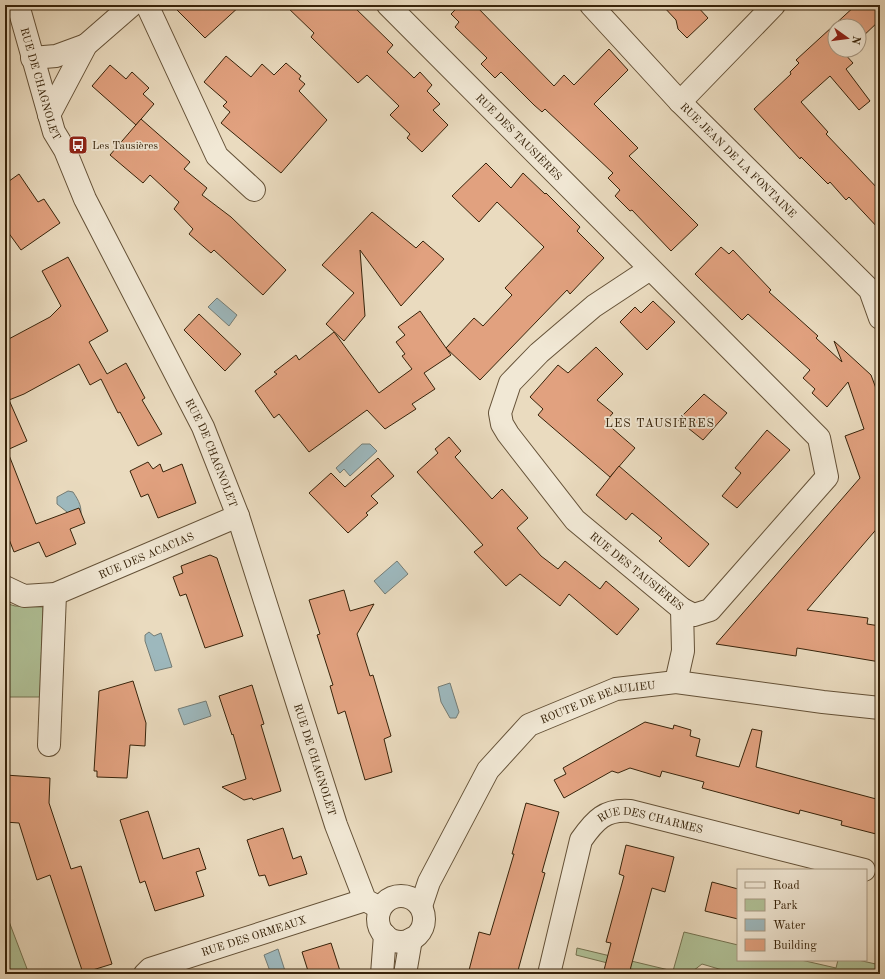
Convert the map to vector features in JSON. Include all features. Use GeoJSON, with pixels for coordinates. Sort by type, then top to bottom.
{"type":"FeatureCollection","features":[{"type":"Feature","properties":{"kind":"street","name":"RUE DE CHAGNOLET"},"geometry":{"type":"LineString","coordinates":[[18,5],[54,132],[65,150],[85,199],[203,427],[238,516],[336,824],[373,904],[379,925],[385,936]]}},
{"type":"Feature","properties":{"kind":"street"},"geometry":{"type":"LineString","coordinates":[[32,58],[56,56],[86,45],[132,5]]}},
{"type":"Feature","properties":{"kind":"street"},"geometry":{"type":"LineString","coordinates":[[147,5],[217,156],[254,190]]}},
{"type":"Feature","properties":{"kind":"street","name":"RUE DES TAUSIÈRES"},"geometry":{"type":"LineString","coordinates":[[388,5],[820,438],[827,477],[710,610],[694,615],[682,608],[575,520],[508,434],[502,424],[500,413],[510,383],[539,353],[594,306],[650,269]]}},
{"type":"Feature","properties":{"kind":"street","name":"RUE JEAN DE LA FONTAINE"},"geometry":{"type":"LineString","coordinates":[[591,5],[680,102],[870,290],[880,318]]}},
{"type":"Feature","properties":{"kind":"street"},"geometry":{"type":"LineString","coordinates":[[680,102],[774,5]]}},
{"type":"Feature","properties":{"kind":"street"},"geometry":{"type":"LineString","coordinates":[[49,115],[86,45]]}},
{"type":"Feature","properties":{"kind":"street","name":"RUE DES ACACIAS"},"geometry":{"type":"LineString","coordinates":[[5,587],[24,596],[55,594],[238,516]]}},
{"type":"Feature","properties":{"kind":"street"},"geometry":{"type":"LineString","coordinates":[[49,745],[55,594]]}},
{"type":"Feature","properties":{"kind":"street"},"geometry":{"type":"LineString","coordinates":[[676,682],[683,651],[682,608]]}},
{"type":"Feature","properties":{"kind":"street"},"geometry":{"type":"LineString","coordinates":[[683,651],[710,610]]}},
{"type":"Feature","properties":{"kind":"street","name":"ROUTE DE BEAULIEU"},"geometry":{"type":"LineString","coordinates":[[421,906],[429,882],[488,770],[529,725],[616,689],[676,682],[822,702],[880,708]]}},
{"type":"Feature","properties":{"kind":"street","name":"RUE DES CHARMES"},"geometry":{"type":"LineString","coordinates":[[549,974],[581,840],[592,825],[604,815],[617,810],[630,811],[861,869]]}},
{"type":"Feature","properties":{"kind":"street","name":"RUE DES CHARMES"},"geometry":{"type":"LineString","coordinates":[[867,871],[880,874]]}},
{"type":"Feature","properties":{"kind":"street"},"geometry":{"type":"LineString","coordinates":[[373,904],[399,895],[412,898],[421,906],[424,912],[424,925],[417,936],[411,940],[398,942],[385,936],[381,969],[382,974]]}},
{"type":"Feature","properties":{"kind":"street","name":"RUE DES ORMEAUX"},"geometry":{"type":"LineString","coordinates":[[145,974],[150,969],[373,904]]}},
{"type":"Feature","properties":{"kind":"street"},"geometry":{"type":"LineString","coordinates":[[405,974],[411,940]]}},
{"type":"Feature","properties":{"kind":"green space"},"geometry":{"type":"Polygon","coordinates":[[[5,603],[15,606],[43,607],[40,697],[5,697],[5,603]]]}},
{"type":"Feature","properties":{"kind":"green space"},"geometry":{"type":"Polygon","coordinates":[[[5,911],[29,974],[5,974],[5,911]]]}},
{"type":"Feature","properties":{"kind":"green space"},"geometry":{"type":"Polygon","coordinates":[[[684,932],[737,945],[737,961],[805,961],[836,968],[838,961],[862,961],[880,965],[880,974],[736,974],[702,964],[689,974],[651,974],[576,955],[577,948],[673,971],[684,932]]]}},
{"type":"Feature","properties":{"kind":"water"},"geometry":{"type":"Polygon","coordinates":[[[217,298],[237,315],[229,326],[208,307],[217,298]]]}},
{"type":"Feature","properties":{"kind":"water"},"geometry":{"type":"Polygon","coordinates":[[[362,444],[370,444],[377,451],[350,476],[344,469],[340,473],[336,468],[362,444]]]}},
{"type":"Feature","properties":{"kind":"water"},"geometry":{"type":"Polygon","coordinates":[[[68,491],[73,492],[75,495],[79,502],[81,511],[80,519],[70,522],[67,512],[57,504],[57,497],[68,491]]]}},
{"type":"Feature","properties":{"kind":"water"},"geometry":{"type":"Polygon","coordinates":[[[397,561],[408,574],[385,594],[374,581],[397,561]]]}},
{"type":"Feature","properties":{"kind":"water"},"geometry":{"type":"Polygon","coordinates":[[[149,632],[154,636],[161,633],[172,667],[155,671],[145,641],[145,635],[149,632]]]}},
{"type":"Feature","properties":{"kind":"water"},"geometry":{"type":"Polygon","coordinates":[[[450,683],[459,712],[456,718],[450,718],[441,702],[438,687],[450,683]]]}},
{"type":"Feature","properties":{"kind":"water"},"geometry":{"type":"Polygon","coordinates":[[[206,701],[211,716],[184,725],[178,709],[206,701]]]}},
{"type":"Feature","properties":{"kind":"water"},"geometry":{"type":"Polygon","coordinates":[[[278,949],[286,974],[271,974],[264,955],[278,949]]]}},
{"type":"Feature","properties":{"kind":"building"},"geometry":{"type":"Polygon","coordinates":[[[172,5],[241,5],[205,38],[172,5]]]}},
{"type":"Feature","properties":{"kind":"building"},"geometry":{"type":"Polygon","coordinates":[[[285,5],[352,5],[393,45],[387,52],[414,78],[420,72],[432,85],[427,91],[440,104],[433,110],[448,125],[422,152],[407,138],[410,134],[390,115],[399,106],[367,75],[358,83],[311,37],[314,33],[285,5]]]}},
{"type":"Feature","properties":{"kind":"building"},"geometry":{"type":"Polygon","coordinates":[[[460,5],[475,5],[554,86],[564,75],[574,85],[609,49],[628,70],[594,104],[638,148],[629,156],[698,225],[671,251],[632,210],[630,211],[615,196],[620,190],[608,178],[613,173],[545,109],[542,112],[534,105],[501,72],[495,78],[481,64],[487,58],[455,27],[459,22],[451,14],[460,5]]]}},
{"type":"Feature","properties":{"kind":"building"},"geometry":{"type":"Polygon","coordinates":[[[662,5],[696,5],[708,18],[687,38],[678,29],[676,20],[662,5]]]}},
{"type":"Feature","properties":{"kind":"building"},"geometry":{"type":"Polygon","coordinates":[[[856,5],[880,5],[880,20],[867,32],[867,18],[842,18],[856,5]]]}},
{"type":"Feature","properties":{"kind":"building"},"geometry":{"type":"Polygon","coordinates":[[[827,32],[827,58],[848,58],[853,63],[846,69],[870,101],[859,110],[830,76],[801,102],[828,132],[826,134],[880,191],[880,230],[849,197],[846,200],[830,182],[828,184],[801,157],[800,159],[754,109],[791,74],[790,72],[799,63],[796,60],[827,32]]]}},
{"type":"Feature","properties":{"kind":"building"},"geometry":{"type":"Polygon","coordinates":[[[226,56],[251,77],[262,64],[274,75],[286,63],[301,76],[299,79],[305,84],[299,91],[327,120],[281,173],[221,123],[230,112],[223,106],[227,102],[204,82],[226,56]]]}},
{"type":"Feature","properties":{"kind":"building"},"geometry":{"type":"Polygon","coordinates":[[[110,65],[126,79],[132,72],[149,88],[143,94],[154,104],[136,125],[92,86],[110,65]]]}},
{"type":"Feature","properties":{"kind":"building"},"geometry":{"type":"Polygon","coordinates":[[[141,119],[190,162],[184,169],[207,188],[202,195],[231,217],[286,270],[263,295],[214,250],[211,253],[189,234],[193,229],[174,209],[179,202],[150,175],[143,183],[110,155],[141,119]]]}},
{"type":"Feature","properties":{"kind":"building"},"geometry":{"type":"Polygon","coordinates":[[[486,163],[511,188],[523,173],[545,194],[546,193],[580,227],[577,231],[604,258],[570,294],[567,290],[480,380],[446,348],[474,318],[483,326],[512,295],[505,288],[544,247],[497,202],[479,222],[452,196],[486,163]]]}},
{"type":"Feature","properties":{"kind":"building"},"geometry":{"type":"Polygon","coordinates":[[[19,174],[38,202],[44,199],[60,223],[21,250],[5,228],[5,184],[19,174]]]}},
{"type":"Feature","properties":{"kind":"building"},"geometry":{"type":"Polygon","coordinates":[[[372,212],[416,248],[423,241],[444,259],[401,306],[360,250],[365,316],[344,341],[326,324],[354,293],[322,265],[372,212]]]}},
{"type":"Feature","properties":{"kind":"building"},"geometry":{"type":"Polygon","coordinates":[[[721,247],[729,254],[733,250],[771,290],[769,292],[818,336],[816,338],[842,362],[834,341],[871,375],[880,399],[880,525],[807,610],[868,618],[867,624],[880,626],[880,662],[797,648],[796,656],[716,644],[860,478],[845,436],[864,429],[848,382],[827,407],[812,393],[815,389],[803,378],[810,370],[748,314],[742,320],[695,274],[721,247]]]}},
{"type":"Feature","properties":{"kind":"building"},"geometry":{"type":"Polygon","coordinates":[[[68,257],[108,331],[89,342],[107,374],[126,363],[145,398],[142,400],[162,434],[138,446],[120,412],[118,413],[101,379],[90,385],[79,364],[24,394],[9,400],[27,441],[7,450],[36,524],[79,508],[85,523],[70,529],[76,544],[46,557],[39,542],[14,552],[5,529],[5,341],[50,317],[61,306],[42,271],[68,257]]]}},
{"type":"Feature","properties":{"kind":"building"},"geometry":{"type":"Polygon","coordinates":[[[653,301],[675,322],[647,350],[620,322],[635,307],[641,313],[653,301]]]}},
{"type":"Feature","properties":{"kind":"building"},"geometry":{"type":"Polygon","coordinates":[[[420,311],[451,355],[424,373],[435,389],[412,404],[416,409],[385,429],[367,410],[309,452],[279,414],[274,418],[255,391],[277,374],[274,372],[296,355],[299,360],[334,332],[379,393],[412,369],[402,356],[405,354],[396,342],[405,335],[398,327],[420,311]]]}},
{"type":"Feature","properties":{"kind":"building"},"geometry":{"type":"Polygon","coordinates":[[[199,314],[241,354],[225,371],[184,330],[199,314]]]}},
{"type":"Feature","properties":{"kind":"building"},"geometry":{"type":"Polygon","coordinates":[[[596,347],[623,374],[597,400],[613,413],[605,422],[635,448],[610,477],[538,415],[543,409],[530,397],[558,365],[568,373],[596,347]]]}},
{"type":"Feature","properties":{"kind":"building"},"geometry":{"type":"Polygon","coordinates":[[[704,394],[727,413],[703,440],[678,420],[704,394]]]}},
{"type":"Feature","properties":{"kind":"building"},"geometry":{"type":"Polygon","coordinates":[[[767,430],[790,450],[737,508],[722,496],[741,473],[735,468],[767,430]]]}},
{"type":"Feature","properties":{"kind":"building"},"geometry":{"type":"Polygon","coordinates":[[[449,437],[461,451],[455,457],[492,499],[502,489],[528,518],[517,528],[541,556],[558,569],[565,561],[600,589],[606,581],[639,609],[617,635],[569,594],[560,606],[520,574],[506,586],[474,552],[483,545],[417,472],[438,453],[435,449],[449,437]]]}},
{"type":"Feature","properties":{"kind":"building"},"geometry":{"type":"Polygon","coordinates":[[[378,458],[394,476],[371,496],[378,503],[366,513],[368,515],[348,533],[309,493],[331,473],[345,487],[378,458]]]}},
{"type":"Feature","properties":{"kind":"building"},"geometry":{"type":"Polygon","coordinates":[[[148,462],[153,469],[160,464],[163,472],[182,464],[196,503],[158,518],[148,494],[141,497],[130,471],[148,462]]]}},
{"type":"Feature","properties":{"kind":"building"},"geometry":{"type":"Polygon","coordinates":[[[619,466],[709,544],[689,567],[659,541],[662,538],[632,513],[626,520],[596,495],[619,466]]]}},
{"type":"Feature","properties":{"kind":"building"},"geometry":{"type":"Polygon","coordinates":[[[210,555],[217,558],[243,636],[205,648],[186,594],[180,596],[173,577],[183,573],[181,566],[210,555]]]}},
{"type":"Feature","properties":{"kind":"building"},"geometry":{"type":"Polygon","coordinates":[[[344,590],[350,611],[374,604],[357,634],[370,676],[373,675],[391,736],[384,739],[392,772],[365,780],[345,711],[338,714],[330,686],[333,685],[317,635],[320,634],[309,600],[344,590]]]}},
{"type":"Feature","properties":{"kind":"building"},"geometry":{"type":"Polygon","coordinates":[[[133,681],[146,723],[145,746],[130,745],[127,778],[97,777],[97,771],[94,771],[99,691],[133,681]]]}},
{"type":"Feature","properties":{"kind":"building"},"geometry":{"type":"Polygon","coordinates":[[[252,685],[264,724],[261,725],[281,791],[253,800],[252,798],[244,800],[222,787],[246,779],[233,734],[232,735],[219,696],[252,685]]]}},
{"type":"Feature","properties":{"kind":"building"},"geometry":{"type":"Polygon","coordinates":[[[645,722],[673,729],[674,725],[691,730],[690,736],[700,739],[696,756],[739,767],[752,729],[762,731],[756,767],[880,800],[880,835],[841,825],[842,821],[800,810],[799,814],[702,788],[704,782],[662,771],[660,777],[630,768],[618,773],[612,771],[564,798],[554,780],[566,774],[563,768],[645,722]]]}},
{"type":"Feature","properties":{"kind":"building"},"geometry":{"type":"Polygon","coordinates":[[[5,775],[50,778],[49,803],[71,869],[81,866],[112,964],[83,973],[50,875],[37,880],[19,823],[5,822],[5,775]]]}},
{"type":"Feature","properties":{"kind":"building"},"geometry":{"type":"Polygon","coordinates":[[[526,803],[559,812],[542,872],[545,873],[517,974],[468,974],[479,932],[490,935],[514,854],[512,854],[526,803]]]}},
{"type":"Feature","properties":{"kind":"building"},"geometry":{"type":"Polygon","coordinates":[[[148,811],[163,859],[199,848],[206,869],[196,872],[204,896],[155,911],[145,881],[140,883],[120,820],[148,811]]]}},
{"type":"Feature","properties":{"kind":"building"},"geometry":{"type":"Polygon","coordinates":[[[283,828],[293,859],[301,856],[307,874],[269,886],[265,875],[259,876],[247,840],[283,828]]]}},
{"type":"Feature","properties":{"kind":"building"},"geometry":{"type":"Polygon","coordinates":[[[626,845],[674,857],[665,892],[652,888],[629,974],[603,974],[611,943],[606,942],[624,876],[619,874],[626,845]]]}},
{"type":"Feature","properties":{"kind":"building"},"geometry":{"type":"Polygon","coordinates":[[[712,882],[737,889],[737,919],[705,911],[712,882]]]}},
{"type":"Feature","properties":{"kind":"building"},"geometry":{"type":"Polygon","coordinates":[[[331,943],[341,974],[309,974],[302,952],[331,943]]]}},
{"type":"Feature","properties":{"kind":"place","name":"Les Tausières"},"geometry":{"type":"Point","coordinates":[78,145]}},
{"type":"Feature","properties":{"kind":"district","name":"LES TAUSIÈRES"},"geometry":{"type":"Point","coordinates":[660,423]}}]}
